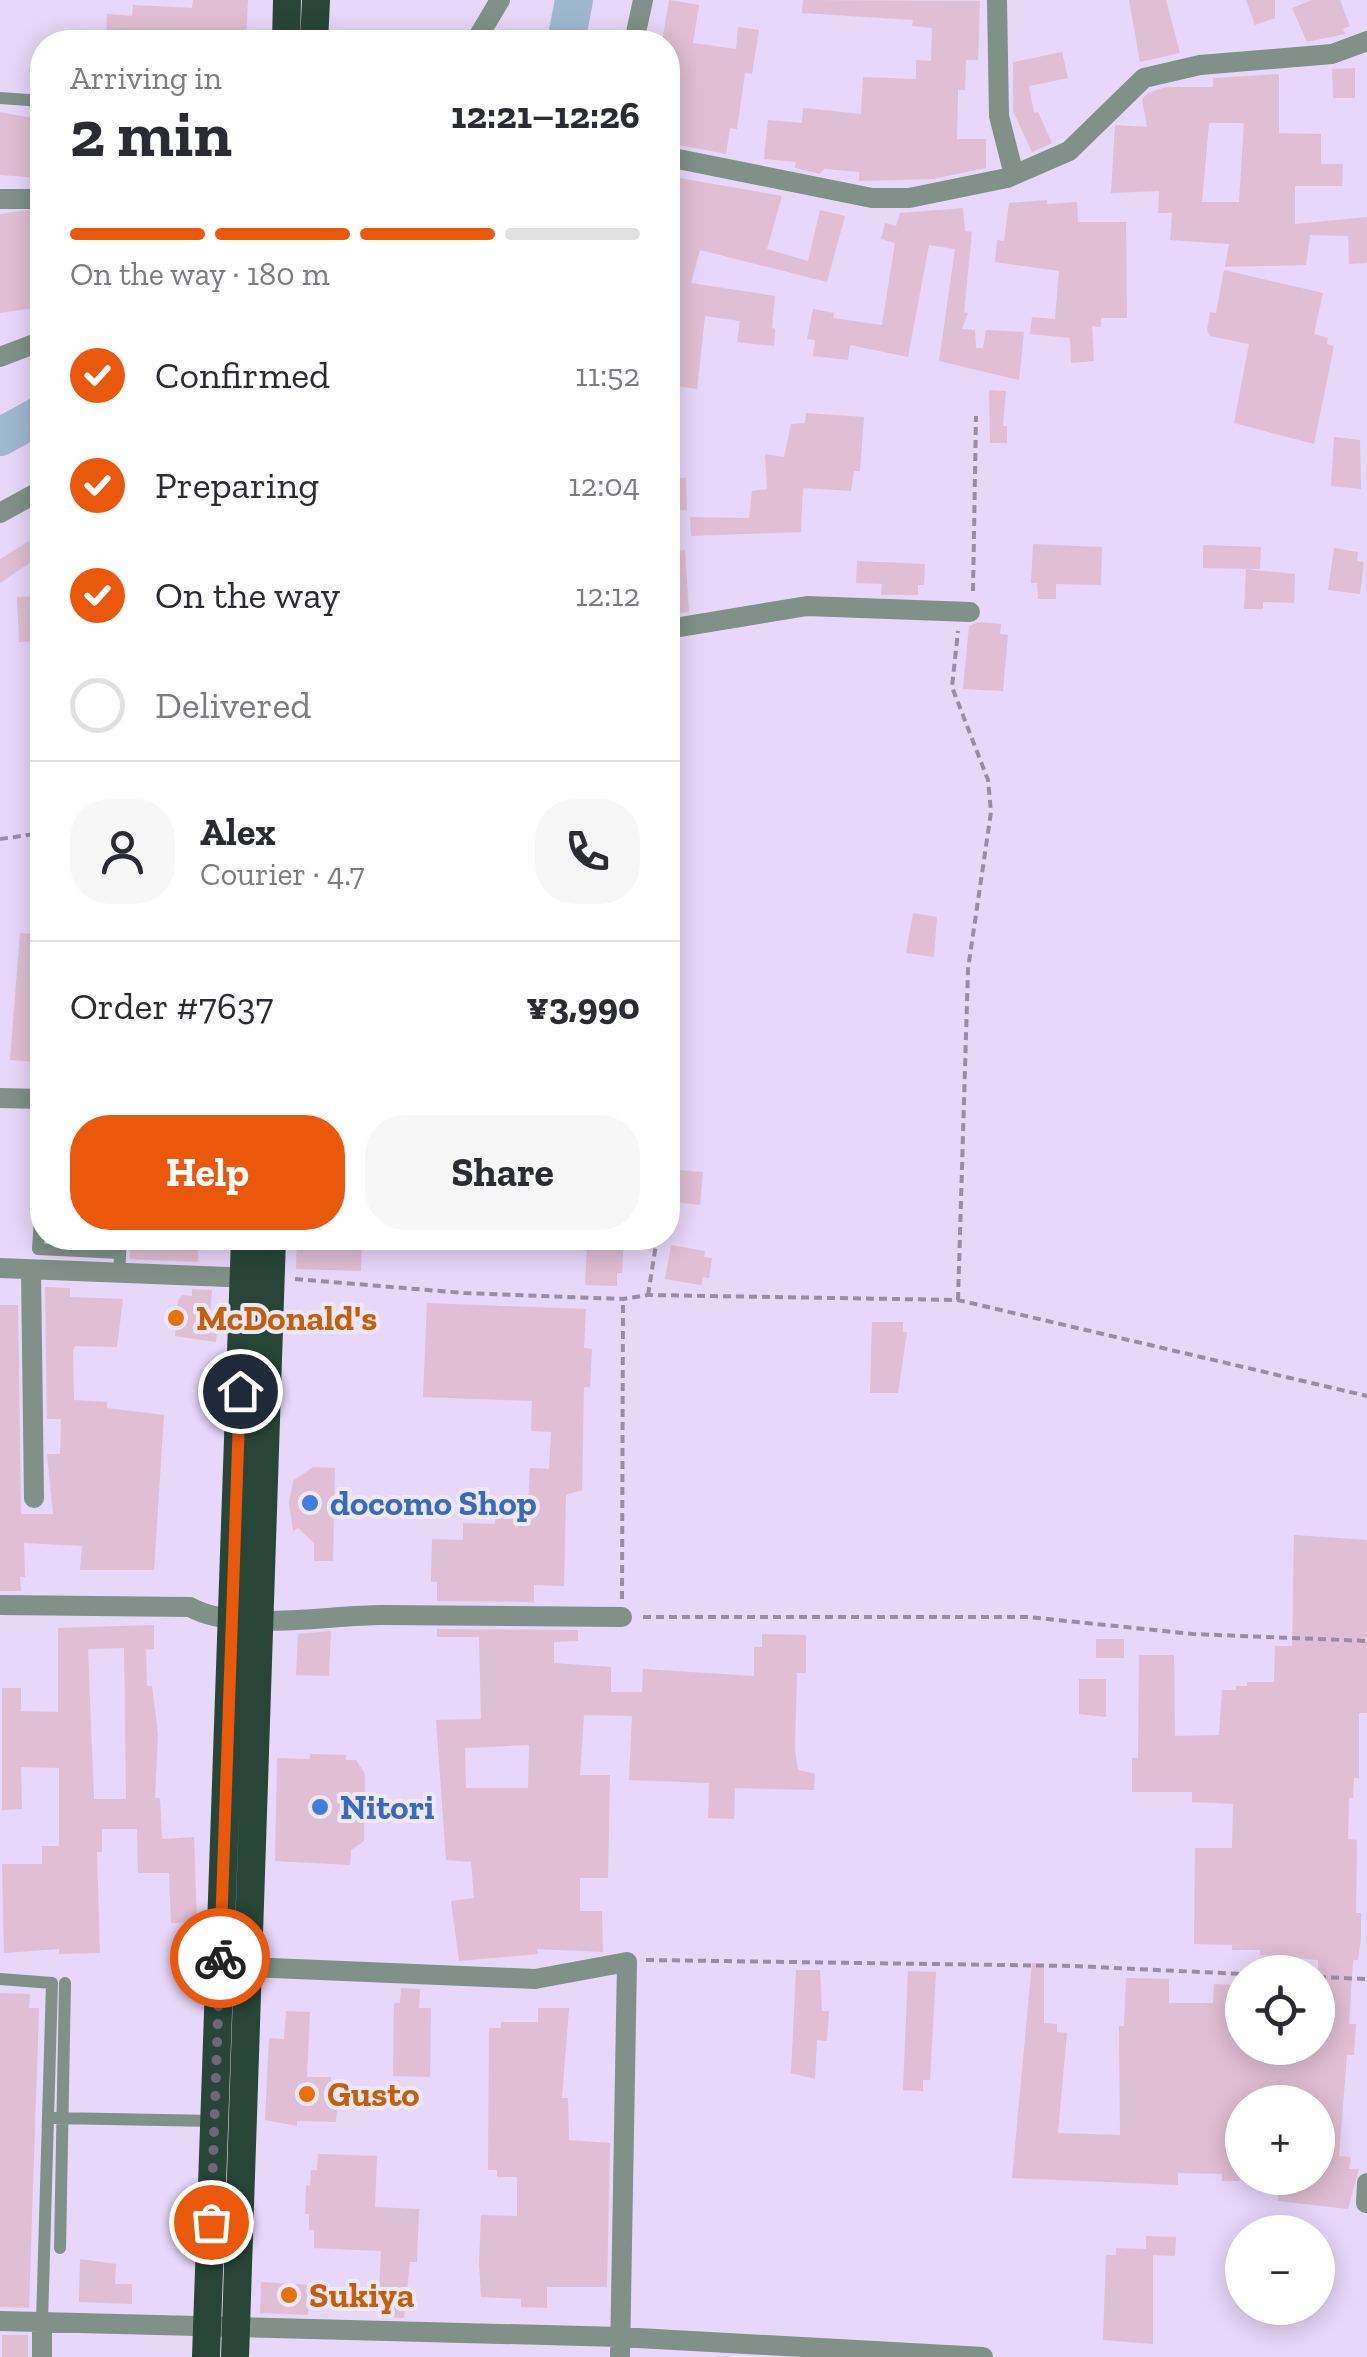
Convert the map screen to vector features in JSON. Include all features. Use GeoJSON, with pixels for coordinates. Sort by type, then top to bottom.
{"type":"FeatureCollection","features":[{"type":"Feature","properties":{"kind":"highway"},"geometry":{"type":"LineString","coordinates":[[286,30],[287,0]]}},
{"type":"Feature","properties":{"kind":"highway"},"geometry":{"type":"LineString","coordinates":[[315,30],[316,0]]}},
{"type":"Feature","properties":{"kind":"highway"},"geometry":{"type":"LineString","coordinates":[[249,1250],[257,1277]]}},
{"type":"Feature","properties":{"kind":"highway"},"geometry":{"type":"LineString","coordinates":[[234,2357],[222,2325],[214,2121],[245,1618],[257,1277],[267,1250]]}},
{"type":"Feature","properties":{"kind":"highway"},"geometry":{"type":"LineString","coordinates":[[206,2357],[222,2325],[250,1967],[245,1618]]}},
{"type":"Feature","properties":{"kind":"street"},"geometry":{"type":"LineString","coordinates":[[483,30],[500,0]]}},
{"type":"Feature","properties":{"kind":"street"},"geometry":{"type":"LineString","coordinates":[[637,30],[643,0]]}},
{"type":"Feature","properties":{"kind":"street"},"geometry":{"type":"LineString","coordinates":[[998,0],[999,116],[1014,175]]}},
{"type":"Feature","properties":{"kind":"street"},"geometry":{"type":"LineString","coordinates":[[680,159],[872,198],[909,198],[1014,175],[1069,151],[1144,78],[1200,64],[1332,54],[1367,41]]}},
{"type":"Feature","properties":{"kind":"street"},"geometry":{"type":"LineString","coordinates":[[0,199],[30,199]]}},
{"type":"Feature","properties":{"kind":"street"},"geometry":{"type":"LineString","coordinates":[[0,357],[30,346]]}},
{"type":"Feature","properties":{"kind":"street"},"geometry":{"type":"LineString","coordinates":[[0,513],[30,497]]}},
{"type":"Feature","properties":{"kind":"street"},"geometry":{"type":"LineString","coordinates":[[680,626],[820,606],[970,612]]}},
{"type":"Feature","properties":{"kind":"street"},"geometry":{"type":"LineString","coordinates":[[0,1098],[30,1099]]}},
{"type":"Feature","properties":{"kind":"street"},"geometry":{"type":"LineString","coordinates":[[0,1268],[31,1272],[120,1264],[257,1277]]}},
{"type":"Feature","properties":{"kind":"street"},"geometry":{"type":"LineString","coordinates":[[31,1272],[34,1498]]}},
{"type":"Feature","properties":{"kind":"street"},"geometry":{"type":"LineString","coordinates":[[0,1605],[190,1607],[206,1616],[245,1618],[622,1617]]}},
{"type":"Feature","properties":{"kind":"street"},"geometry":{"type":"LineString","coordinates":[[250,1967],[535,1979],[627,1962],[620,2347]]}},
{"type":"Feature","properties":{"kind":"street"},"geometry":{"type":"LineString","coordinates":[[1366,2204],[1367,2182]]}},
{"type":"Feature","properties":{"kind":"street"},"geometry":{"type":"LineString","coordinates":[[0,2320],[222,2325],[620,2347],[983,2357]]}},
{"type":"Feature","properties":{"kind":"street"},"geometry":{"type":"LineString","coordinates":[[42,2322],[42,2357]]}},
{"type":"Feature","properties":{"kind":"lane"},"geometry":{"type":"LineString","coordinates":[[0,98],[30,100]]}},
{"type":"Feature","properties":{"kind":"lane"},"geometry":{"type":"LineString","coordinates":[[43,1250],[120,1264],[121,1250]]}},
{"type":"Feature","properties":{"kind":"lane"},"geometry":{"type":"LineString","coordinates":[[0,1978],[52,1983],[60,2248]]}},
{"type":"Feature","properties":{"kind":"lane"},"geometry":{"type":"LineString","coordinates":[[42,2322],[65,1984]]}},
{"type":"Feature","properties":{"kind":"lane"},"geometry":{"type":"LineString","coordinates":[[55,2118],[214,2121]]}},
{"type":"Feature","properties":{"kind":"path"},"geometry":{"type":"LineString","coordinates":[[958,1300],[968,969],[992,812],[988,780],[952,688],[959,624],[970,612],[976,416]]}},
{"type":"Feature","properties":{"kind":"path"},"geometry":{"type":"LineString","coordinates":[[0,839],[30,835]]}},
{"type":"Feature","properties":{"kind":"path"},"geometry":{"type":"LineString","coordinates":[[648,1295],[656,1250]]}},
{"type":"Feature","properties":{"kind":"path"},"geometry":{"type":"LineString","coordinates":[[257,1277],[464,1293],[623,1299],[648,1295],[958,1300],[1367,1396]]}},
{"type":"Feature","properties":{"kind":"path"},"geometry":{"type":"LineString","coordinates":[[623,1299],[622,1617],[1028,1617],[1194,1634],[1367,1641]]}},
{"type":"Feature","properties":{"kind":"path"},"geometry":{"type":"LineString","coordinates":[[627,1962],[1074,1966],[1225,1973]]}},
{"type":"Feature","properties":{"kind":"path"},"geometry":{"type":"LineString","coordinates":[[1335,1978],[1367,1980]]}},
{"type":"Feature","properties":{"kind":"building"},"geometry":{"type":"Polygon","coordinates":[[[193,0],[248,0],[247,30],[106,30],[107,14],[132,16],[133,5],[192,8],[193,0]]]}},
{"type":"Feature","properties":{"kind":"building"},"geometry":{"type":"Polygon","coordinates":[[[669,0],[699,5],[693,43],[736,49],[738,27],[759,30],[752,74],[745,73],[737,129],[730,128],[726,154],[680,145],[680,30],[664,30],[669,0]]]}},
{"type":"Feature","properties":{"kind":"building"},"geometry":{"type":"Polygon","coordinates":[[[803,0],[980,1],[978,60],[966,60],[965,90],[958,90],[957,139],[986,139],[986,168],[933,179],[859,181],[859,172],[824,169],[820,174],[795,168],[796,162],[764,159],[768,120],[802,123],[803,108],[861,114],[863,77],[916,79],[916,60],[931,61],[932,28],[912,26],[913,20],[802,13],[803,0]]]}},
{"type":"Feature","properties":{"kind":"building"},"geometry":{"type":"Polygon","coordinates":[[[1129,0],[1166,0],[1180,53],[1140,62],[1129,0]]]}},
{"type":"Feature","properties":{"kind":"building"},"geometry":{"type":"Polygon","coordinates":[[[1246,0],[1275,0],[1275,18],[1255,25],[1246,0]]]}},
{"type":"Feature","properties":{"kind":"building"},"geometry":{"type":"Polygon","coordinates":[[[1312,0],[1340,0],[1350,26],[1343,29],[1345,34],[1307,42],[1292,8],[1312,0]]]}},
{"type":"Feature","properties":{"kind":"building"},"geometry":{"type":"Polygon","coordinates":[[[1062,52],[1068,78],[1029,86],[1034,113],[1038,112],[1052,143],[1032,152],[1013,111],[1013,62],[1062,52]]]}},
{"type":"Feature","properties":{"kind":"building"},"geometry":{"type":"Polygon","coordinates":[[[1355,68],[1355,98],[1333,98],[1332,69],[1355,68]]]}},
{"type":"Feature","properties":{"kind":"building"},"geometry":{"type":"Polygon","coordinates":[[[1279,74],[1279,133],[1321,134],[1321,164],[1343,164],[1342,186],[1295,186],[1295,224],[1367,217],[1367,263],[1349,264],[1348,236],[1310,235],[1306,265],[1225,267],[1229,244],[1170,240],[1172,213],[1158,213],[1159,191],[1111,193],[1115,125],[1147,127],[1142,99],[1148,93],[1166,87],[1213,87],[1213,78],[1279,74]],[[1209,123],[1202,202],[1239,202],[1244,123],[1209,123]]]}},
{"type":"Feature","properties":{"kind":"building"},"geometry":{"type":"Polygon","coordinates":[[[0,112],[30,118],[30,177],[0,175],[0,112]]]}},
{"type":"Feature","properties":{"kind":"building"},"geometry":{"type":"Polygon","coordinates":[[[680,178],[782,196],[767,249],[808,261],[820,210],[845,216],[827,282],[700,250],[691,283],[775,296],[775,329],[774,346],[737,342],[740,321],[705,316],[697,389],[680,387],[680,178]]]}},
{"type":"Feature","properties":{"kind":"building"},"geometry":{"type":"Polygon","coordinates":[[[1047,200],[1047,204],[1077,202],[1078,222],[1126,222],[1127,318],[1101,318],[1101,327],[1092,326],[1094,361],[1071,363],[1070,338],[1030,334],[1032,317],[1055,319],[1059,271],[995,262],[997,240],[1004,241],[1009,203],[1047,200]]]}},
{"type":"Feature","properties":{"kind":"building"},"geometry":{"type":"Polygon","coordinates":[[[963,208],[965,231],[972,232],[964,312],[968,313],[962,329],[975,330],[976,348],[983,348],[986,330],[1024,332],[1019,380],[939,361],[955,249],[929,245],[908,357],[850,345],[848,360],[813,356],[815,340],[807,339],[813,309],[834,313],[833,318],[882,325],[895,243],[881,239],[885,223],[896,226],[900,213],[963,208]]]}},
{"type":"Feature","properties":{"kind":"building"},"geometry":{"type":"Polygon","coordinates":[[[30,210],[30,309],[0,313],[0,214],[30,210]]]}},
{"type":"Feature","properties":{"kind":"building"},"geometry":{"type":"Polygon","coordinates":[[[1224,270],[1323,293],[1314,334],[1328,338],[1327,344],[1334,346],[1314,444],[1234,423],[1249,344],[1210,336],[1207,330],[1210,312],[1216,313],[1224,270]]]}},
{"type":"Feature","properties":{"kind":"building"},"geometry":{"type":"Polygon","coordinates":[[[989,390],[1006,391],[1003,426],[1007,426],[1007,443],[990,443],[989,390]]]}},
{"type":"Feature","properties":{"kind":"building"},"geometry":{"type":"Polygon","coordinates":[[[806,413],[864,417],[860,471],[854,471],[851,491],[803,488],[801,532],[691,536],[690,517],[749,518],[752,491],[767,489],[765,454],[784,457],[791,424],[805,423],[806,413]]]}},
{"type":"Feature","properties":{"kind":"building"},"geometry":{"type":"Polygon","coordinates":[[[1334,437],[1360,440],[1361,489],[1331,486],[1334,437]]]}},
{"type":"Feature","properties":{"kind":"building"},"geometry":{"type":"Polygon","coordinates":[[[680,478],[686,478],[687,510],[680,510],[680,478]]]}},
{"type":"Feature","properties":{"kind":"building"},"geometry":{"type":"Polygon","coordinates":[[[30,542],[30,563],[0,583],[0,559],[30,542]]]}},
{"type":"Feature","properties":{"kind":"building"},"geometry":{"type":"Polygon","coordinates":[[[1033,544],[1102,547],[1101,585],[1056,584],[1056,599],[1038,599],[1037,583],[1031,583],[1033,544]]]}},
{"type":"Feature","properties":{"kind":"building"},"geometry":{"type":"Polygon","coordinates":[[[1203,545],[1261,547],[1260,569],[1203,568],[1203,545]]]}},
{"type":"Feature","properties":{"kind":"building"},"geometry":{"type":"Polygon","coordinates":[[[1334,548],[1358,552],[1357,561],[1364,562],[1360,594],[1328,590],[1334,548]]]}},
{"type":"Feature","properties":{"kind":"building"},"geometry":{"type":"Polygon","coordinates":[[[680,550],[685,550],[689,612],[680,613],[680,550]]]}},
{"type":"Feature","properties":{"kind":"building"},"geometry":{"type":"Polygon","coordinates":[[[857,561],[925,564],[924,585],[918,585],[918,595],[881,595],[882,584],[856,583],[857,561]]]}},
{"type":"Feature","properties":{"kind":"building"},"geometry":{"type":"Polygon","coordinates":[[[1246,569],[1295,574],[1294,603],[1263,602],[1263,609],[1244,609],[1246,569]]]}},
{"type":"Feature","properties":{"kind":"building"},"geometry":{"type":"Polygon","coordinates":[[[30,596],[30,642],[19,642],[17,597],[30,596]]]}},
{"type":"Feature","properties":{"kind":"building"},"geometry":{"type":"Polygon","coordinates":[[[979,622],[1001,624],[1000,634],[1008,635],[1003,691],[963,689],[969,626],[979,622]]]}},
{"type":"Feature","properties":{"kind":"building"},"geometry":{"type":"Polygon","coordinates":[[[913,913],[937,917],[934,957],[906,953],[913,913]]]}},
{"type":"Feature","properties":{"kind":"building"},"geometry":{"type":"Polygon","coordinates":[[[20,933],[30,934],[30,1062],[10,1060],[20,933]]]}},
{"type":"Feature","properties":{"kind":"building"},"geometry":{"type":"Polygon","coordinates":[[[680,1170],[703,1172],[700,1205],[680,1202],[680,1170]]]}},
{"type":"Feature","properties":{"kind":"building"},"geometry":{"type":"Polygon","coordinates":[[[680,1247],[705,1251],[704,1257],[712,1258],[709,1278],[703,1277],[701,1285],[665,1279],[670,1250],[680,1250],[680,1247]]]}},
{"type":"Feature","properties":{"kind":"building"},"geometry":{"type":"Polygon","coordinates":[[[130,1250],[198,1250],[198,1262],[130,1259],[130,1250]]]}},
{"type":"Feature","properties":{"kind":"building"},"geometry":{"type":"Polygon","coordinates":[[[297,1250],[362,1250],[361,1271],[296,1269],[297,1250]]]}},
{"type":"Feature","properties":{"kind":"building"},"geometry":{"type":"Polygon","coordinates":[[[587,1250],[623,1250],[617,1286],[585,1285],[587,1250]]]}},
{"type":"Feature","properties":{"kind":"building"},"geometry":{"type":"Polygon","coordinates":[[[45,1287],[70,1288],[70,1297],[123,1299],[117,1347],[75,1346],[73,1350],[74,1400],[107,1402],[107,1408],[164,1415],[154,1570],[80,1570],[82,1546],[24,1543],[25,1577],[20,1577],[21,1591],[0,1591],[0,1305],[18,1305],[21,1514],[53,1514],[47,1454],[60,1454],[61,1419],[47,1419],[45,1287]]]}},
{"type":"Feature","properties":{"kind":"building"},"geometry":{"type":"Polygon","coordinates":[[[192,1289],[212,1290],[210,1315],[218,1315],[216,1342],[175,1336],[178,1301],[182,1295],[192,1296],[192,1289]]]}},
{"type":"Feature","properties":{"kind":"building"},"geometry":{"type":"Polygon","coordinates":[[[427,1303],[586,1309],[584,1348],[592,1349],[590,1387],[584,1387],[582,1490],[566,1495],[564,1586],[534,1585],[534,1602],[437,1601],[437,1582],[431,1582],[432,1539],[463,1540],[463,1523],[495,1524],[496,1505],[528,1502],[530,1468],[549,1469],[551,1432],[531,1431],[532,1401],[423,1397],[427,1303]]]}},
{"type":"Feature","properties":{"kind":"building"},"geometry":{"type":"Polygon","coordinates":[[[872,1322],[903,1322],[903,1332],[907,1332],[898,1393],[870,1393],[872,1322]]]}},
{"type":"Feature","properties":{"kind":"building"},"geometry":{"type":"Polygon","coordinates":[[[313,1467],[335,1468],[333,1561],[314,1561],[314,1543],[298,1528],[293,1531],[289,1503],[293,1481],[313,1467]]]}},
{"type":"Feature","properties":{"kind":"building"},"geometry":{"type":"Polygon","coordinates":[[[1294,1535],[1367,1540],[1367,1713],[1359,1713],[1359,1778],[1354,1778],[1353,1798],[1349,1798],[1348,1839],[1357,1840],[1356,1913],[1361,1913],[1361,1938],[1358,1960],[1353,1960],[1349,2024],[1356,2024],[1354,2055],[1347,2055],[1339,2156],[1351,2157],[1349,2169],[1359,2169],[1348,2209],[1278,2201],[1279,2195],[1335,2195],[1335,2085],[1225,2085],[1225,2181],[1222,2174],[1178,2173],[1178,2185],[1012,2178],[1032,1963],[1044,1964],[1044,2023],[1057,2024],[1057,2032],[1067,2033],[1058,2133],[1120,2135],[1119,2026],[1124,2026],[1126,1978],[1169,1979],[1169,2003],[1213,2003],[1214,1984],[1225,1984],[1225,2065],[1335,2065],[1335,1955],[1260,1955],[1260,1950],[1232,1950],[1232,1945],[1194,1944],[1195,1848],[1232,1848],[1233,1804],[1192,1802],[1192,1792],[1132,1792],[1132,1758],[1138,1758],[1139,1655],[1174,1655],[1175,1736],[1219,1735],[1222,1690],[1236,1690],[1236,1686],[1247,1686],[1247,1682],[1274,1682],[1275,1646],[1292,1646],[1294,1535]]]}},
{"type":"Feature","properties":{"kind":"building"},"geometry":{"type":"Polygon","coordinates":[[[154,1625],[154,1649],[146,1650],[147,1686],[152,1686],[158,1734],[155,1798],[160,1798],[162,1839],[194,1837],[197,1922],[171,1923],[169,1873],[138,1873],[137,1829],[102,1829],[102,1852],[97,1852],[100,1953],[59,1954],[59,1949],[4,1953],[2,1864],[42,1864],[42,1846],[59,1846],[59,1768],[21,1767],[22,1809],[2,1810],[2,1688],[21,1688],[21,1711],[58,1712],[58,1628],[154,1625]],[[124,1648],[88,1649],[94,1799],[126,1799],[124,1648]]]}},
{"type":"Feature","properties":{"kind":"building"},"geometry":{"type":"Polygon","coordinates":[[[437,1629],[578,1630],[578,1641],[554,1642],[554,1663],[611,1667],[611,1692],[642,1692],[643,1669],[754,1676],[754,1647],[762,1647],[762,1634],[806,1635],[806,1673],[797,1673],[795,1750],[798,1770],[815,1774],[814,1790],[735,1788],[734,1819],[708,1818],[709,1783],[629,1780],[632,1716],[584,1715],[580,1775],[610,1775],[608,1878],[580,1878],[580,1911],[602,1911],[603,1952],[537,1949],[538,1954],[459,1961],[451,1901],[474,1898],[471,1862],[446,1860],[436,1720],[481,1719],[479,1637],[437,1637],[437,1629]],[[529,1745],[465,1748],[466,1788],[528,1788],[529,1745]]]}},
{"type":"Feature","properties":{"kind":"building"},"geometry":{"type":"Polygon","coordinates":[[[331,1631],[329,1676],[296,1675],[298,1634],[331,1631]]]}},
{"type":"Feature","properties":{"kind":"building"},"geometry":{"type":"Polygon","coordinates":[[[1096,1639],[1124,1639],[1124,1658],[1096,1658],[1096,1639]]]}},
{"type":"Feature","properties":{"kind":"building"},"geometry":{"type":"Polygon","coordinates":[[[1079,1679],[1106,1679],[1106,1717],[1079,1714],[1079,1679]]]}},
{"type":"Feature","properties":{"kind":"building","name":"Nitori"},"geometry":{"type":"Polygon","coordinates":[[[310,1754],[346,1755],[346,1760],[356,1760],[365,1774],[364,1841],[351,1850],[350,1865],[275,1861],[277,1758],[310,1759],[310,1754]]]}},
{"type":"Feature","properties":{"kind":"building"},"geometry":{"type":"Polygon","coordinates":[[[796,1970],[820,1970],[822,2011],[829,2011],[827,2041],[817,2040],[815,2079],[791,2073],[796,1970]]]}},
{"type":"Feature","properties":{"kind":"building"},"geometry":{"type":"Polygon","coordinates":[[[908,1971],[936,1972],[930,2080],[923,2080],[923,2091],[903,2090],[908,1971]]]}},
{"type":"Feature","properties":{"kind":"building"},"geometry":{"type":"Polygon","coordinates":[[[401,1988],[420,1989],[419,2008],[431,2008],[430,2077],[393,2076],[394,2003],[400,2003],[401,1988]]]}},
{"type":"Feature","properties":{"kind":"building"},"geometry":{"type":"Polygon","coordinates":[[[0,1993],[30,1994],[29,2008],[39,2008],[29,2308],[0,2307],[0,1993]]]}},
{"type":"Feature","properties":{"kind":"building"},"geometry":{"type":"Polygon","coordinates":[[[538,2008],[569,2008],[562,2098],[568,2098],[569,2140],[610,2143],[607,2287],[547,2287],[547,2308],[521,2307],[521,2299],[481,2297],[479,2263],[481,2215],[517,2216],[517,2177],[497,2177],[497,2170],[488,2170],[489,2028],[501,2028],[501,2022],[538,2022],[538,2008]]]}},
{"type":"Feature","properties":{"kind":"building"},"geometry":{"type":"Polygon","coordinates":[[[286,2011],[310,2012],[307,2077],[331,2077],[330,2095],[338,2096],[336,2122],[297,2121],[297,2126],[265,2120],[269,2038],[284,2039],[286,2011]]]}},
{"type":"Feature","properties":{"kind":"building"},"geometry":{"type":"Polygon","coordinates":[[[318,2154],[377,2156],[375,2207],[419,2209],[417,2262],[410,2262],[404,2318],[384,2317],[384,2312],[378,2312],[381,2251],[314,2248],[314,2230],[309,2230],[309,2214],[305,2214],[306,2185],[310,2186],[311,2170],[317,2170],[318,2154]]]}},
{"type":"Feature","properties":{"kind":"building"},"geometry":{"type":"Polygon","coordinates":[[[1146,2236],[1176,2237],[1175,2256],[1153,2255],[1153,2344],[1103,2340],[1106,2255],[1116,2255],[1116,2248],[1146,2249],[1146,2236]]]}},
{"type":"Feature","properties":{"kind":"building"},"geometry":{"type":"Polygon","coordinates":[[[80,2259],[116,2264],[115,2284],[132,2284],[132,2304],[79,2302],[80,2259]]]}},
{"type":"Feature","properties":{"kind":"building"},"geometry":{"type":"Polygon","coordinates":[[[261,2282],[309,2285],[308,2315],[260,2313],[261,2282]]]}},
{"type":"Feature","properties":{"kind":"building"},"geometry":{"type":"Polygon","coordinates":[[[2,2335],[28,2335],[28,2357],[2,2357],[2,2335]]]}},
{"type":"Feature","properties":{"kind":"waterway"},"geometry":{"type":"LineString","coordinates":[[568,30],[574,0]]}},
{"type":"Feature","properties":{"kind":"waterway"},"geometry":{"type":"LineString","coordinates":[[0,437],[30,421]]}},
{"type":"Feature","properties":{"kind":"way so far"},"geometry":{"type":"LineString","coordinates":[[211,2222],[220,1958]]}},
{"type":"Feature","properties":{"kind":"place","name":"McDonald's"},"geometry":{"type":"Point","coordinates":[176,1318]}},
{"type":"Feature","properties":{"kind":"place","name":"docomo Shop"},"geometry":{"type":"Point","coordinates":[310,1503]}},
{"type":"Feature","properties":{"kind":"place","name":"Nitori"},"geometry":{"type":"Point","coordinates":[320,1807]}},
{"type":"Feature","properties":{"kind":"place","name":"Gusto"},"geometry":{"type":"Point","coordinates":[307,2094]}},
{"type":"Feature","properties":{"kind":"place","name":"Sukiya"},"geometry":{"type":"Point","coordinates":[289,2295]}},
{"type":"Feature","properties":{"kind":"route"},"geometry":{"type":"LineString","coordinates":[[220,1958],[240,1391]]}}]}
